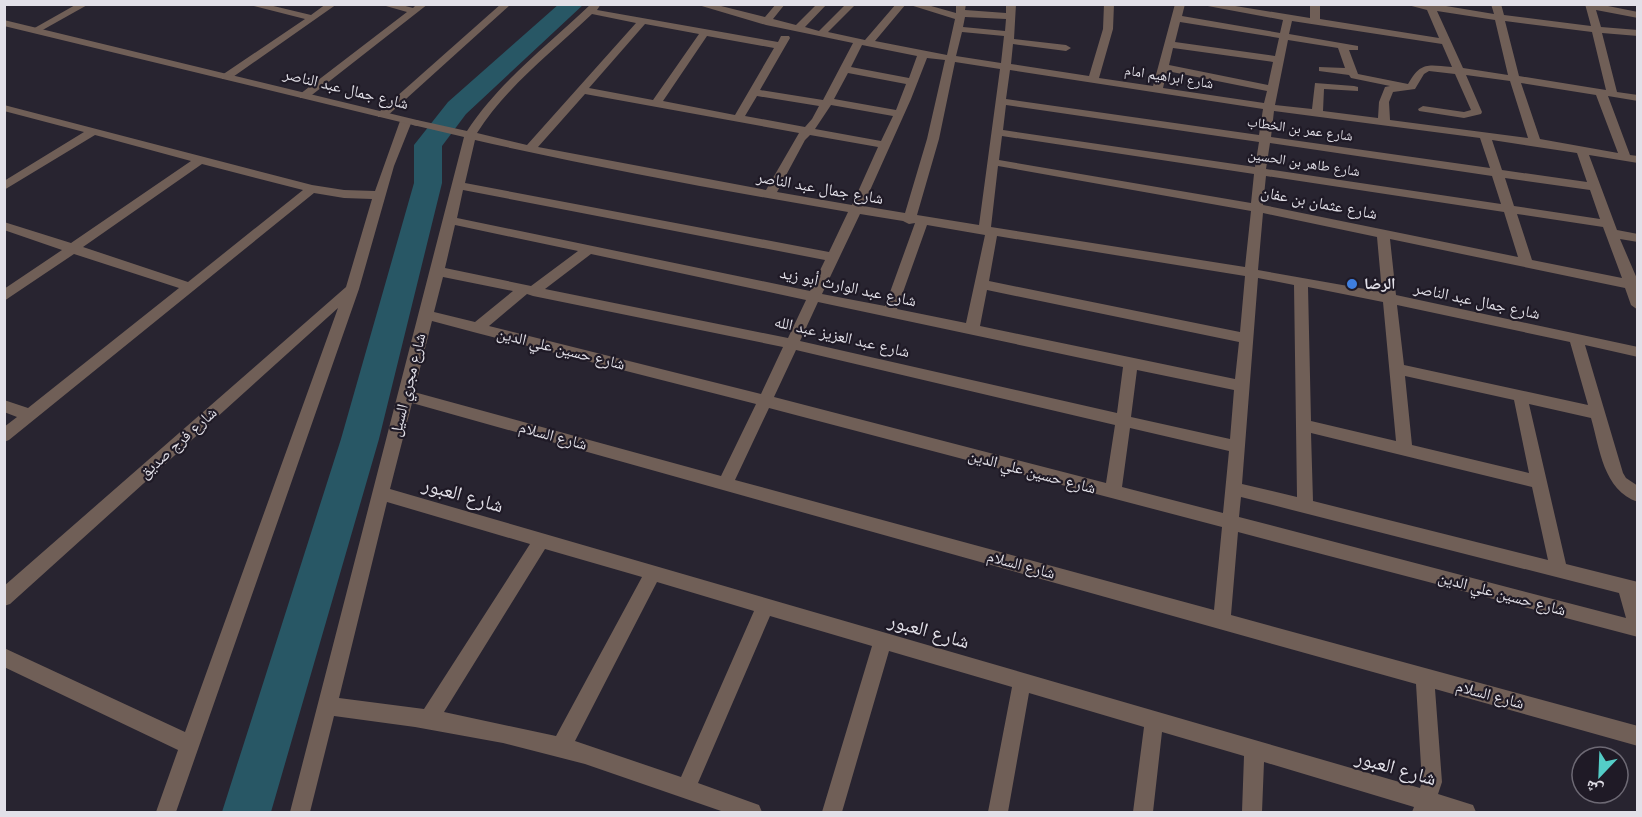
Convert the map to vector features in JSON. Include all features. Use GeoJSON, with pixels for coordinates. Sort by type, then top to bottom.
{"type":"FeatureCollection","features":[{"type":"Feature","properties":{"kind":"street"},"geometry":{"type":"LineString","coordinates":[[36,30],[85,4]]}},
{"type":"Feature","properties":{"kind":"street"},"geometry":{"type":"LineString","coordinates":[[250,4],[313,18]]}},
{"type":"Feature","properties":{"kind":"street"},"geometry":{"type":"LineString","coordinates":[[226,77],[333,4]]}},
{"type":"Feature","properties":{"kind":"street"},"geometry":{"type":"LineString","coordinates":[[383,4],[415,11]]}},
{"type":"Feature","properties":{"kind":"street"},"geometry":{"type":"LineString","coordinates":[[304,96],[424,4]]}},
{"type":"Feature","properties":{"kind":"street"},"geometry":{"type":"LineString","coordinates":[[382,115],[507,4]]}},
{"type":"Feature","properties":{"kind":"street","name":"شارع ابراهيم امام"},"geometry":{"type":"LineString","coordinates":[[699,4],[766,22],[922,54],[1269,107],[1535,142],[1638,160]]}},
{"type":"Feature","properties":{"kind":"street"},"geometry":{"type":"LineString","coordinates":[[766,22],[781,4]]}},
{"type":"Feature","properties":{"kind":"street"},"geometry":{"type":"LineString","coordinates":[[739,118],[794,28],[823,4]]}},
{"type":"Feature","properties":{"kind":"street"},"geometry":{"type":"LineString","coordinates":[[821,34],[852,4]]}},
{"type":"Feature","properties":{"kind":"street"},"geometry":{"type":"LineString","coordinates":[[769,196],[800,138],[817,121],[844,69],[863,43],[902,4]]}},
{"type":"Feature","properties":{"kind":"street"},"geometry":{"type":"LineString","coordinates":[[911,4],[961,12],[1011,10],[1006,66],[996,132],[988,232],[972,330]]}},
{"type":"Feature","properties":{"kind":"street"},"geometry":{"type":"LineString","coordinates":[[1093,80],[1108,29],[1109,4]]}},
{"type":"Feature","properties":{"kind":"street"},"geometry":{"type":"LineString","coordinates":[[1201,4],[1447,42]]}},
{"type":"Feature","properties":{"kind":"street"},"geometry":{"type":"LineString","coordinates":[[1315,4],[1315,22]]}},
{"type":"Feature","properties":{"kind":"street"},"geometry":{"type":"LineString","coordinates":[[1407,4],[1598,30],[1638,33]]}},
{"type":"Feature","properties":{"kind":"street"},"geometry":{"type":"LineString","coordinates":[[1496,4],[1514,78],[1535,142]]}},
{"type":"Feature","properties":{"kind":"street"},"geometry":{"type":"LineString","coordinates":[[1624,157],[1607,94],[1598,30],[1590,5],[1638,15]]}},
{"type":"Feature","properties":{"kind":"street"},"geometry":{"type":"LineString","coordinates":[[1423,109],[1464,115],[1473,115],[1477,112],[1430,6]]}},
{"type":"Feature","properties":{"kind":"street"},"geometry":{"type":"LineString","coordinates":[[593,8],[643,21],[781,46]]}},
{"type":"Feature","properties":{"kind":"street","name":"شارع مجري السيل"},"geometry":{"type":"LineString","coordinates":[[304,811],[326,706],[438,271],[457,185],[464,135],[505,91],[593,8]]}},
{"type":"Feature","properties":{"kind":"street"},"geometry":{"type":"LineString","coordinates":[[1178,11],[1238,19]]}},
{"type":"Feature","properties":{"kind":"street"},"geometry":{"type":"LineString","coordinates":[[1178,11],[1284,36],[1354,48]]}},
{"type":"Feature","properties":{"kind":"street"},"geometry":{"type":"LineString","coordinates":[[1157,90],[1178,11]]}},
{"type":"Feature","properties":{"kind":"street"},"geometry":{"type":"LineString","coordinates":[[889,313],[915,221],[961,12]]}},
{"type":"Feature","properties":{"kind":"street"},"geometry":{"type":"LineString","coordinates":[[1222,621],[1260,172],[1269,107],[1288,18]]}},
{"type":"Feature","properties":{"kind":"street"},"geometry":{"type":"LineString","coordinates":[[529,150],[643,21]]}},
{"type":"Feature","properties":{"kind":"street","name":"شارع جمال عبد الناصر"},"geometry":{"type":"LineString","coordinates":[[4,23],[529,150],[855,211],[1301,282],[1638,352]]}},
{"type":"Feature","properties":{"kind":"street"},"geometry":{"type":"LineString","coordinates":[[1330,44],[1332,24]]}},
{"type":"Feature","properties":{"kind":"street"},"geometry":{"type":"LineString","coordinates":[[958,29],[1066,48]]}},
{"type":"Feature","properties":{"kind":"street"},"geometry":{"type":"LineString","coordinates":[[656,103],[705,32]]}},
{"type":"Feature","properties":{"kind":"street"},"geometry":{"type":"LineString","coordinates":[[1168,44],[1279,60]]}},
{"type":"Feature","properties":{"kind":"street"},"geometry":{"type":"LineString","coordinates":[[1342,46],[1351,72]]}},
{"type":"Feature","properties":{"kind":"street"},"geometry":{"type":"LineString","coordinates":[[725,484],[834,257],[899,114],[922,54]]}},
{"type":"Feature","properties":{"kind":"street"},"geometry":{"type":"LineString","coordinates":[[1162,67],[1273,89]]}},
{"type":"Feature","properties":{"kind":"street"},"geometry":{"type":"LineString","coordinates":[[844,69],[912,82]]}},
{"type":"Feature","properties":{"kind":"street"},"geometry":{"type":"LineString","coordinates":[[1323,69],[1351,72],[1361,78],[1411,87]]}},
{"type":"Feature","properties":{"kind":"street"},"geometry":{"type":"LineString","coordinates":[[1411,87],[1422,69],[1459,70],[1638,98]]}},
{"type":"Feature","properties":{"kind":"street"},"geometry":{"type":"LineString","coordinates":[[1317,113],[1319,85],[1354,89]]}},
{"type":"Feature","properties":{"kind":"street"},"geometry":{"type":"LineString","coordinates":[[1384,122],[1384,102],[1389,89],[1411,87]]}},
{"type":"Feature","properties":{"kind":"street"},"geometry":{"type":"LineString","coordinates":[[582,90],[885,144]]}},
{"type":"Feature","properties":{"kind":"street"},"geometry":{"type":"LineString","coordinates":[[754,92],[899,114]]}},
{"type":"Feature","properties":{"kind":"street","name":"شارع عمر بن الخطاب"},"geometry":{"type":"LineString","coordinates":[[1000,101],[1595,187]]}},
{"type":"Feature","properties":{"kind":"street"},"geometry":{"type":"LineString","coordinates":[[6,109],[312,189],[344,194],[379,195]]}},
{"type":"Feature","properties":{"kind":"street"},"geometry":{"type":"LineString","coordinates":[[166,813],[352,289],[398,138],[411,122]]}},
{"type":"Feature","properties":{"kind":"street"},"geometry":{"type":"LineString","coordinates":[[4,186],[94,131]]}},
{"type":"Feature","properties":{"kind":"street","name":"شارع طاهر بن الحسين"},"geometry":{"type":"LineString","coordinates":[[996,132],[1508,209],[1610,229],[1638,238]]}},
{"type":"Feature","properties":{"kind":"street"},"geometry":{"type":"LineString","coordinates":[[1485,135],[1526,262]]}},
{"type":"Feature","properties":{"kind":"street"},"geometry":{"type":"LineString","coordinates":[[1581,149],[1610,229],[1634,285],[1638,305]]}},
{"type":"Feature","properties":{"kind":"street"},"geometry":{"type":"LineString","coordinates":[[4,296],[200,160]]}},
{"type":"Feature","properties":{"kind":"street","name":"شارع عثمان بن عفان"},"geometry":{"type":"LineString","coordinates":[[993,162],[1383,232],[1634,285]]}},
{"type":"Feature","properties":{"kind":"street"},"geometry":{"type":"LineString","coordinates":[[457,185],[834,257]]}},
{"type":"Feature","properties":{"kind":"street"},"geometry":{"type":"LineString","coordinates":[[4,436],[312,189]]}},
{"type":"Feature","properties":{"kind":"street","name":"شارع عبد الوارث أبو زيد"},"geometry":{"type":"LineString","coordinates":[[449,220],[1241,386]]}},
{"type":"Feature","properties":{"kind":"street"},"geometry":{"type":"LineString","coordinates":[[4,226],[190,287]]}},
{"type":"Feature","properties":{"kind":"street"},"geometry":{"type":"LineString","coordinates":[[1383,232],[1405,449]]}},
{"type":"Feature","properties":{"kind":"street"},"geometry":{"type":"LineString","coordinates":[[477,328],[588,250]]}},
{"type":"Feature","properties":{"kind":"street","name":"شارع عبد العزيز عبد الله"},"geometry":{"type":"LineString","coordinates":[[438,271],[793,344],[1236,447]]}},
{"type":"Feature","properties":{"kind":"street"},"geometry":{"type":"LineString","coordinates":[[1301,282],[1305,506]]}},
{"type":"Feature","properties":{"kind":"street"},"geometry":{"type":"LineString","coordinates":[[981,284],[1245,338]]}},
{"type":"Feature","properties":{"kind":"street","name":"شارع فرج صديق"},"geometry":{"type":"LineString","coordinates":[[4,598],[352,289]]}},
{"type":"Feature","properties":{"kind":"street","name":"شارع حسين علي الدين"},"geometry":{"type":"LineString","coordinates":[[426,315],[1638,628]]}},
{"type":"Feature","properties":{"kind":"street"},"geometry":{"type":"LineString","coordinates":[[1576,338],[1616,474],[1620,483],[1638,495]]}},
{"type":"Feature","properties":{"kind":"street"},"geometry":{"type":"LineString","coordinates":[[1113,494],[1131,363]]}},
{"type":"Feature","properties":{"kind":"street"},"geometry":{"type":"LineString","coordinates":[[1396,369],[1597,413]]}},
{"type":"Feature","properties":{"kind":"street","name":"شارع السلام"},"geometry":{"type":"LineString","coordinates":[[405,395],[1638,735]]}},
{"type":"Feature","properties":{"kind":"street"},"geometry":{"type":"LineString","coordinates":[[1520,396],[1559,570]]}},
{"type":"Feature","properties":{"kind":"street"},"geometry":{"type":"LineString","coordinates":[[4,406],[30,415]]}},
{"type":"Feature","properties":{"kind":"street"},"geometry":{"type":"LineString","coordinates":[[1304,425],[1539,482]]}},
{"type":"Feature","properties":{"kind":"street"},"geometry":{"type":"LineString","coordinates":[[1232,488],[1632,589],[1638,628]]}},
{"type":"Feature","properties":{"kind":"street","name":"شارع العبور"},"geometry":{"type":"LineString","coordinates":[[380,493],[1254,750],[1423,806],[1466,813]]}},
{"type":"Feature","properties":{"kind":"street"},"geometry":{"type":"LineString","coordinates":[[429,718],[541,541]]}},
{"type":"Feature","properties":{"kind":"street"},"geometry":{"type":"LineString","coordinates":[[561,747],[653,573]]}},
{"type":"Feature","properties":{"kind":"street"},"geometry":{"type":"LineString","coordinates":[[686,788],[765,606]]}},
{"type":"Feature","properties":{"kind":"street"},"geometry":{"type":"LineString","coordinates":[[832,813],[883,641]]}},
{"type":"Feature","properties":{"kind":"street"},"geometry":{"type":"LineString","coordinates":[[4,657],[190,745]]}},
{"type":"Feature","properties":{"kind":"street"},"geometry":{"type":"LineString","coordinates":[[1423,806],[1432,782],[1425,677]]}},
{"type":"Feature","properties":{"kind":"street"},"geometry":{"type":"LineString","coordinates":[[998,813],[1022,682]]}},
{"type":"Feature","properties":{"kind":"street"},"geometry":{"type":"LineString","coordinates":[[326,706],[429,718],[561,747],[686,788],[741,811]]}},
{"type":"Feature","properties":{"kind":"street"},"geometry":{"type":"LineString","coordinates":[[1143,813],[1154,720]]}},
{"type":"Feature","properties":{"kind":"street"},"geometry":{"type":"LineString","coordinates":[[1252,813],[1254,750]]}},
{"type":"Feature","properties":{"kind":"waterway"},"geometry":{"type":"LineString","coordinates":[[246,812],[360,439],[428,183],[428,145],[457,108],[573,4]]}},
{"type":"Feature","properties":{"kind":"place","name":"الرضا"},"geometry":{"type":"Point","coordinates":[1352,284]}}]}
